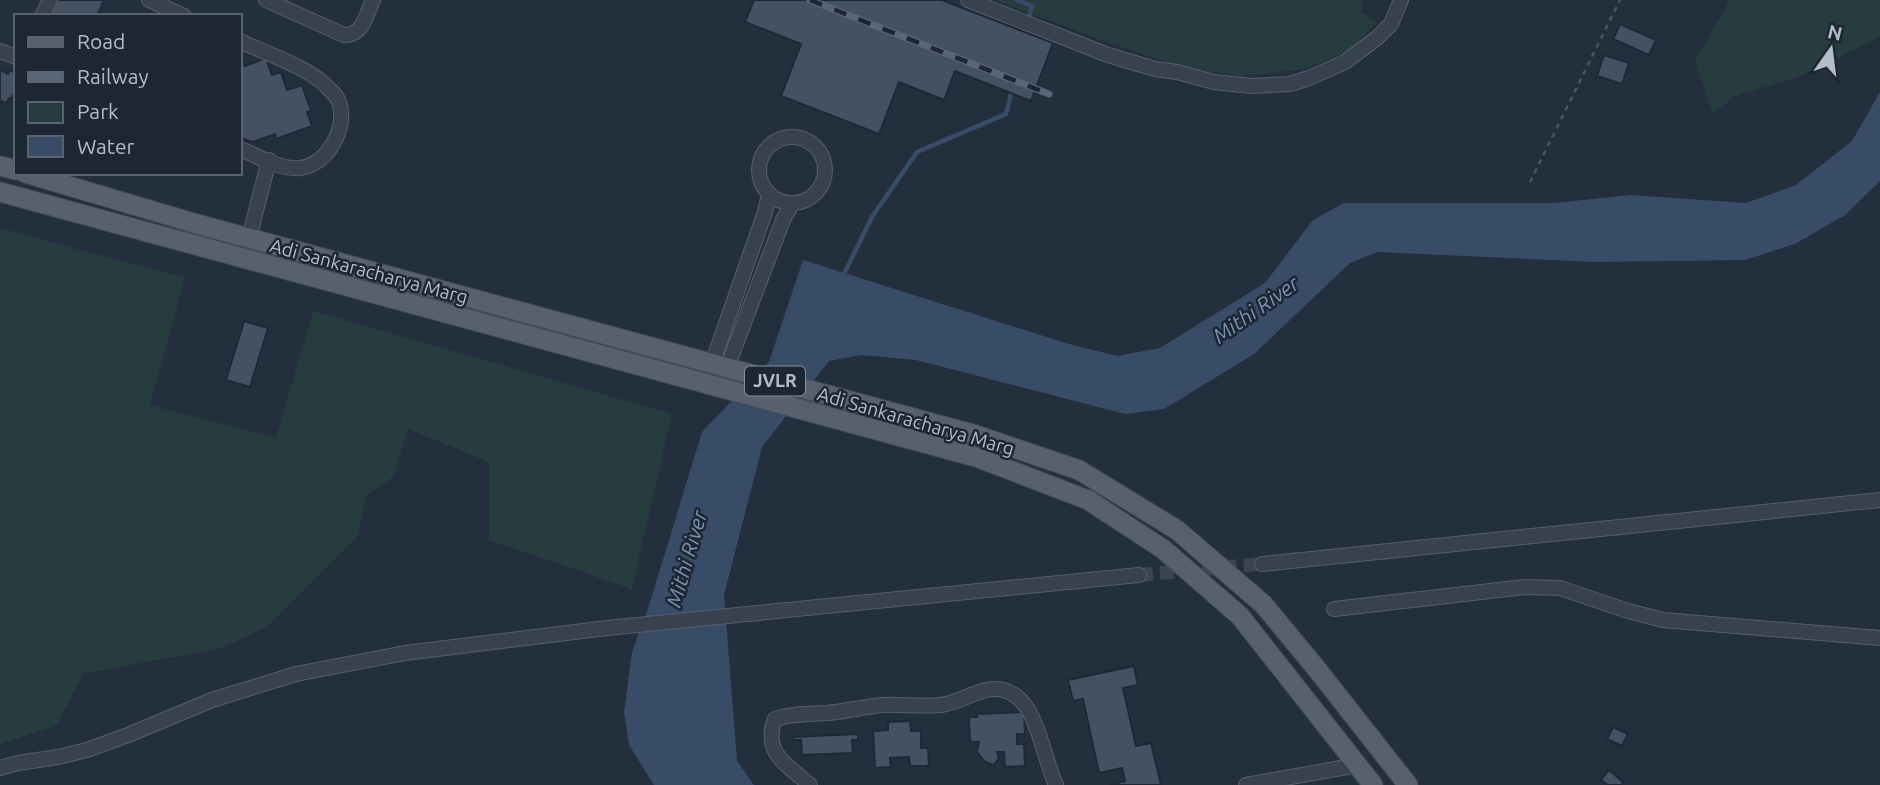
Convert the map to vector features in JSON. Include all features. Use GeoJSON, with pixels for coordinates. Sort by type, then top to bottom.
{"type":"FeatureCollection","features":[{"type":"Feature","properties":{"kind":"main road","name":"Adi Sankaracharya Marg"},"geometry":{"type":"LineString","coordinates":[[33,175],[249,238],[975,435],[1079,470],[1177,530],[1263,604],[1408,785]]}},
{"type":"Feature","properties":{"kind":"main road","name":"Adi Sankaracharya Marg"},"geometry":{"type":"LineString","coordinates":[[0,192],[976,457],[1088,500],[1163,549],[1240,616],[1373,785]]}},
{"type":"Feature","properties":{"kind":"street"},"geometry":{"type":"LineString","coordinates":[[149,0],[180,14]]}},
{"type":"Feature","properties":{"kind":"street"},"geometry":{"type":"LineString","coordinates":[[266,0],[344,35],[353,36],[359,31],[373,0]]}},
{"type":"Feature","properties":{"kind":"street"},"geometry":{"type":"LineString","coordinates":[[968,0],[1143,66],[1214,82],[1252,86],[1290,84],[1345,61],[1377,38],[1391,24],[1401,0]]}},
{"type":"Feature","properties":{"kind":"street"},"geometry":{"type":"LineString","coordinates":[[242,42],[304,70],[327,86],[338,100],[341,111],[340,131],[323,158],[303,168],[286,168],[242,150]]}},
{"type":"Feature","properties":{"kind":"street"},"geometry":{"type":"LineString","coordinates":[[784,138],[800,138],[814,145],[820,152],[825,167],[820,190],[814,196],[792,204],[783,203],[769,195],[760,182],[758,166],[760,158],[770,145],[784,138]]}},
{"type":"Feature","properties":{"kind":"street"},"geometry":{"type":"LineString","coordinates":[[249,238],[269,160]]}},
{"type":"Feature","properties":{"kind":"street"},"geometry":{"type":"LineString","coordinates":[[720,366],[769,195]]}},
{"type":"Feature","properties":{"kind":"street"},"geometry":{"type":"LineString","coordinates":[[720,366],[783,219],[792,204]]}},
{"type":"Feature","properties":{"kind":"street"},"geometry":{"type":"LineString","coordinates":[[1262,564],[1880,500]]}},
{"type":"Feature","properties":{"kind":"street"},"geometry":{"type":"LineString","coordinates":[[0,768],[87,750],[212,700],[296,674],[405,653],[607,628],[1139,575]]}},
{"type":"Feature","properties":{"kind":"street"},"geometry":{"type":"LineString","coordinates":[[1334,609],[1525,587],[1560,588],[1663,620],[1880,638]]}},
{"type":"Feature","properties":{"kind":"street"},"geometry":{"type":"LineString","coordinates":[[810,785],[774,751],[770,731],[775,719],[789,714],[828,713],[882,705],[943,705],[986,689],[1011,693],[1025,703],[1056,785]]}},
{"type":"Feature","properties":{"kind":"street"},"geometry":{"type":"LineString","coordinates":[[1246,785],[1358,765]]}},
{"type":"Feature","properties":{"kind":"path"},"geometry":{"type":"LineString","coordinates":[[1530,182],[1620,0]]}},
{"type":"Feature","properties":{"kind":"green space"},"geometry":{"type":"Polygon","coordinates":[[[995,0],[1364,0],[1361,12],[1376,22],[1352,49],[1305,69],[1238,76],[1182,67],[995,0]]]}},
{"type":"Feature","properties":{"kind":"green space"},"geometry":{"type":"Polygon","coordinates":[[[1730,0],[1880,0],[1880,37],[1801,76],[1734,97],[1713,114],[1695,60],[1730,0]]]}},
{"type":"Feature","properties":{"kind":"green space"},"geometry":{"type":"Polygon","coordinates":[[[0,228],[185,278],[150,405],[276,438],[313,311],[672,414],[632,589],[489,540],[489,462],[408,429],[393,477],[366,495],[358,537],[268,626],[222,648],[83,674],[56,726],[0,744],[0,228]]]}},
{"type":"Feature","properties":{"kind":"water","name":"Mithi River"},"geometry":{"type":"Polygon","coordinates":[[[1880,92],[1880,181],[1845,215],[1795,244],[1745,260],[1594,262],[1378,252],[1350,263],[1254,354],[1164,409],[1125,414],[916,360],[861,355],[829,361],[762,447],[724,595],[737,761],[754,785],[654,785],[629,745],[624,712],[632,652],[647,612],[702,432],[769,362],[803,260],[1069,344],[1117,356],[1160,348],[1265,283],[1313,220],[1344,203],[1554,203],[1631,195],[1746,203],[1796,185],[1852,141],[1880,92]]]}},
{"type":"Feature","properties":{"kind":"building"},"geometry":{"type":"Polygon","coordinates":[[[52,0],[104,0],[97,14],[46,14],[52,0]]]}},
{"type":"Feature","properties":{"kind":"building"},"geometry":{"type":"Polygon","coordinates":[[[754,0],[942,0],[1053,43],[1031,101],[955,71],[944,100],[899,82],[879,134],[781,96],[801,44],[745,22],[754,0]]]}},
{"type":"Feature","properties":{"kind":"building"},"geometry":{"type":"Polygon","coordinates":[[[1620,24],[1656,40],[1649,55],[1613,39],[1620,24]]]}},
{"type":"Feature","properties":{"kind":"building"},"geometry":{"type":"Polygon","coordinates":[[[1604,55],[1629,63],[1622,84],[1597,76],[1604,55]]]}},
{"type":"Feature","properties":{"kind":"building"},"geometry":{"type":"Polygon","coordinates":[[[266,58],[272,75],[281,72],[287,90],[302,85],[311,111],[307,112],[312,126],[276,139],[275,134],[253,142],[242,139],[242,62],[245,66],[266,58]]]}},
{"type":"Feature","properties":{"kind":"building"},"geometry":{"type":"Polygon","coordinates":[[[0,70],[8,74],[10,70],[14,72],[14,94],[6,103],[2,101],[0,104],[0,70]]]}},
{"type":"Feature","properties":{"kind":"building"},"geometry":{"type":"Polygon","coordinates":[[[244,321],[268,328],[250,387],[226,380],[244,321]]]}},
{"type":"Feature","properties":{"kind":"building"},"geometry":{"type":"Polygon","coordinates":[[[1134,666],[1138,685],[1123,688],[1136,746],[1151,743],[1161,785],[1109,785],[1125,781],[1122,768],[1099,773],[1083,699],[1073,701],[1068,680],[1134,666]]]}},
{"type":"Feature","properties":{"kind":"building"},"geometry":{"type":"Polygon","coordinates":[[[1024,712],[1025,734],[1017,734],[1017,744],[1024,744],[1025,766],[1005,767],[1004,752],[997,752],[999,758],[994,765],[985,762],[977,752],[979,742],[970,742],[969,717],[977,717],[977,714],[1024,712]]]}},
{"type":"Feature","properties":{"kind":"building"},"geometry":{"type":"Polygon","coordinates":[[[910,721],[911,731],[921,731],[921,748],[928,748],[929,766],[910,766],[909,757],[890,758],[891,767],[875,768],[873,731],[888,730],[888,722],[910,721]]]}},
{"type":"Feature","properties":{"kind":"building"},"geometry":{"type":"Polygon","coordinates":[[[1613,727],[1628,734],[1622,746],[1607,739],[1613,727]]]}},
{"type":"Feature","properties":{"kind":"building"},"geometry":{"type":"Polygon","coordinates":[[[858,734],[858,740],[852,740],[853,753],[802,755],[801,740],[793,740],[792,737],[858,734]]]}},
{"type":"Feature","properties":{"kind":"building"},"geometry":{"type":"Polygon","coordinates":[[[1609,770],[1623,782],[1621,785],[1608,785],[1601,780],[1609,770]]]}},
{"type":"Feature","properties":{"kind":"waterway"},"geometry":{"type":"LineString","coordinates":[[1017,0],[1032,6],[1024,38]]}},
{"type":"Feature","properties":{"kind":"waterway"},"geometry":{"type":"LineString","coordinates":[[842,278],[872,217],[917,152],[1006,114],[1012,90]]}},
{"type":"Feature","properties":{"kind":"tunnel"},"geometry":{"type":"LineString","coordinates":[[1139,575],[1262,564]]}},
{"type":"Feature","properties":{"kind":"railway"},"geometry":{"type":"LineString","coordinates":[[810,0],[1049,94]]}}]}
